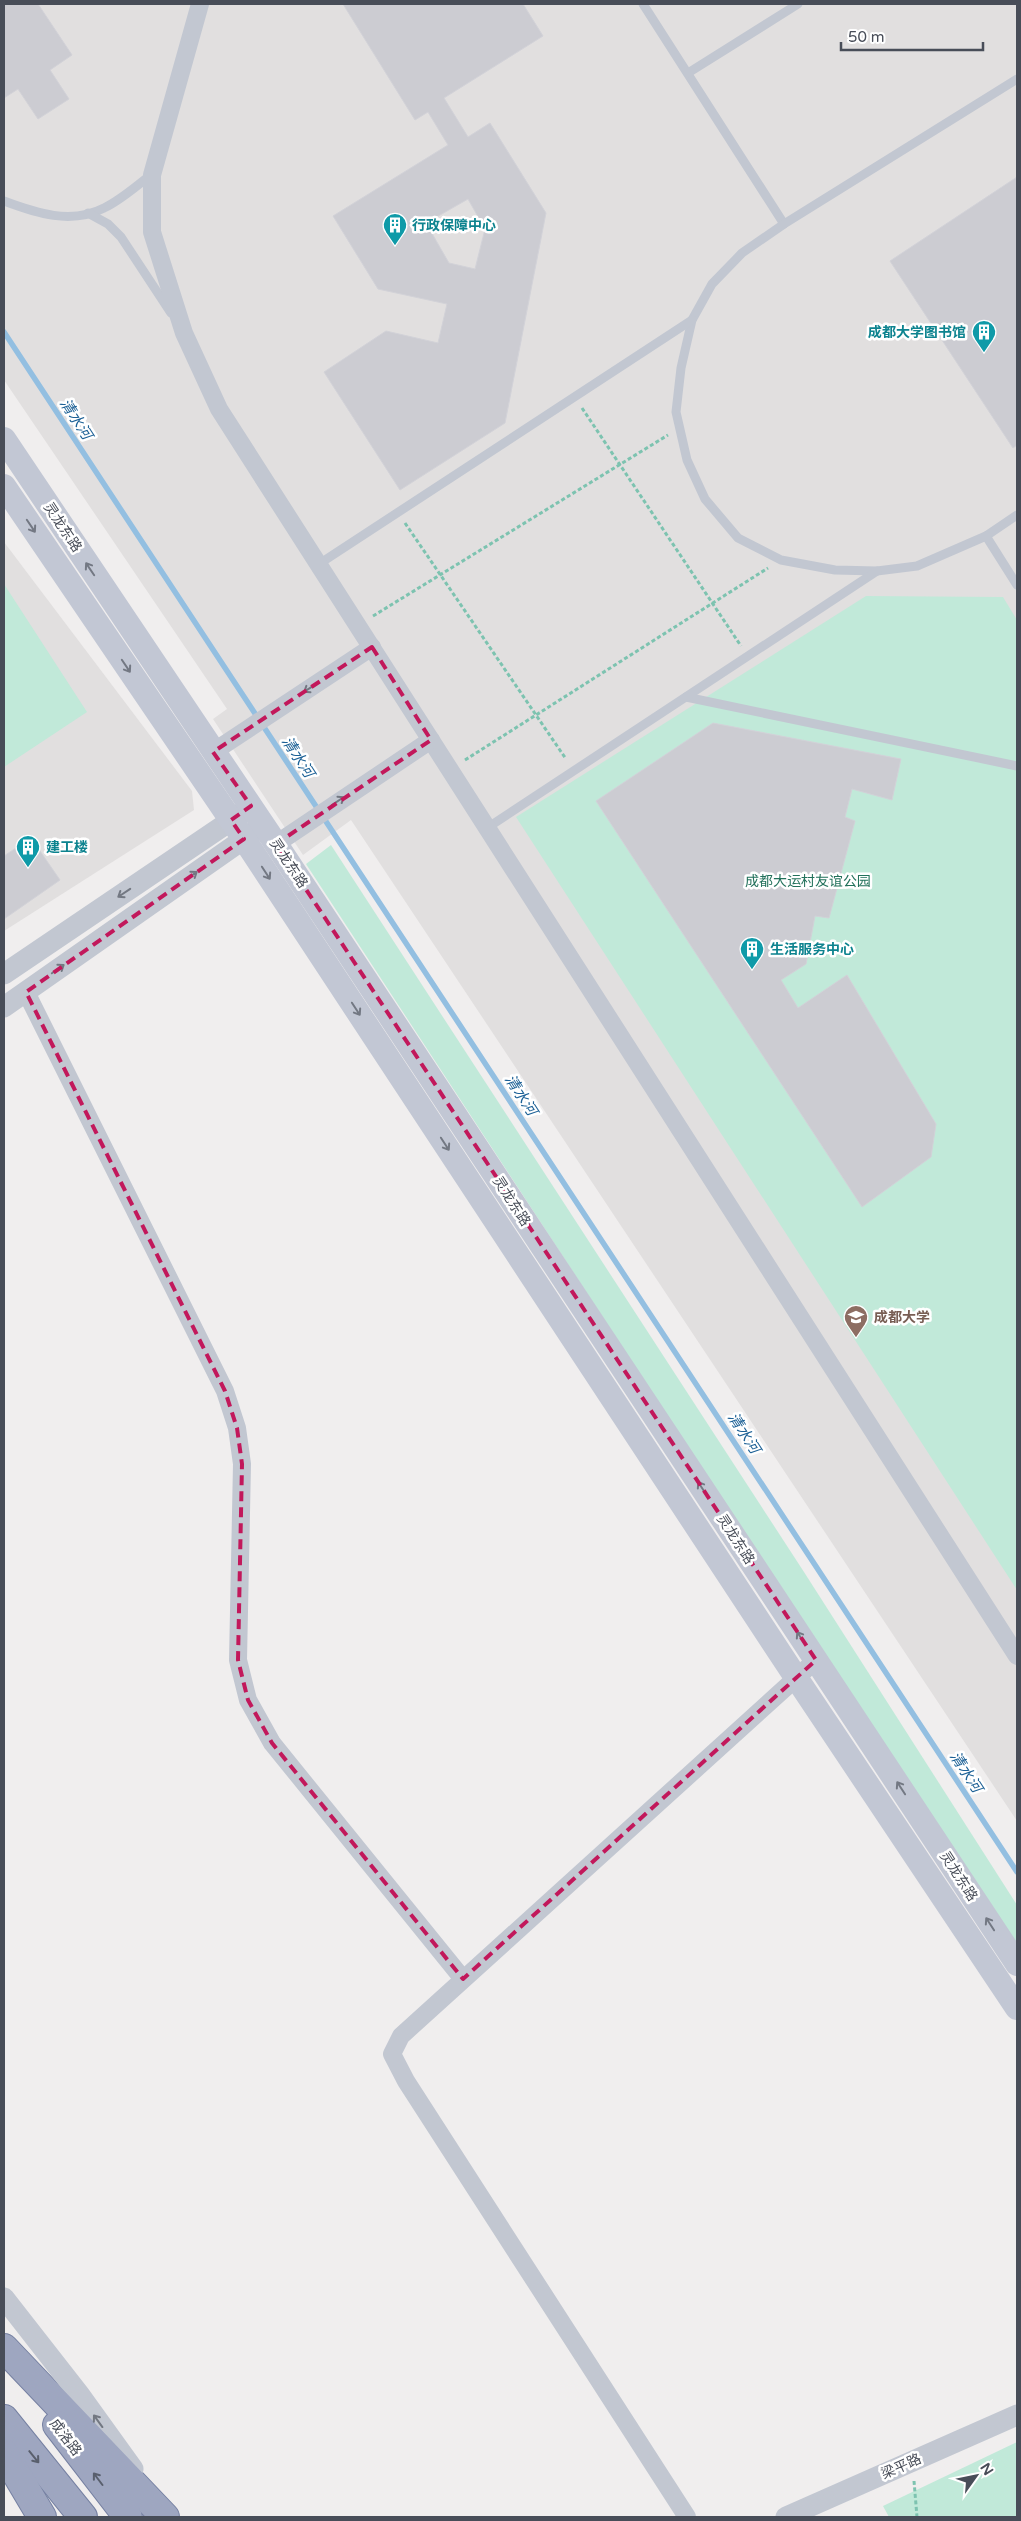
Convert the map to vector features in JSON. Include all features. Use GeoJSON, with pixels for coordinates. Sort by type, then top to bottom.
{"type":"FeatureCollection","features":[{"type":"Feature","properties":{"kind":"highway"},"geometry":{"type":"LineString","coordinates":[[4,2348],[167,2517]]}},
{"type":"Feature","properties":{"kind":"highway","name":"成洛路"},"geometry":{"type":"LineString","coordinates":[[4,2356],[128,2517]]}},
{"type":"Feature","properties":{"kind":"highway"},"geometry":{"type":"LineString","coordinates":[[4,2419],[83,2517]]}},
{"type":"Feature","properties":{"kind":"highway"},"geometry":{"type":"LineString","coordinates":[[4,2454],[38,2512]]}},
{"type":"Feature","properties":{"kind":"main road","name":"灵龙东路"},"geometry":{"type":"LineString","coordinates":[[4,439],[213,752],[264,825],[1017,1964]]}},
{"type":"Feature","properties":{"kind":"main road","name":"灵龙东路"},"geometry":{"type":"LineString","coordinates":[[4,486],[237,829],[797,1679],[1017,2008]]}},
{"type":"Feature","properties":{"kind":"street"},"geometry":{"type":"LineString","coordinates":[[200,4],[152,174],[152,232],[184,333],[219,409],[1017,1656]]}},
{"type":"Feature","properties":{"kind":"street"},"geometry":{"type":"LineString","coordinates":[[213,752],[372,647]]}},
{"type":"Feature","properties":{"kind":"street"},"geometry":{"type":"LineString","coordinates":[[4,974],[237,829],[264,825],[298,828],[431,740]]}},
{"type":"Feature","properties":{"kind":"street"},"geometry":{"type":"LineString","coordinates":[[4,1006],[26,992],[237,829]]}},
{"type":"Feature","properties":{"kind":"street"},"geometry":{"type":"LineString","coordinates":[[26,992],[225,1391],[237,1428],[242,1464],[238,1660],[248,1700],[272,1743],[463,1979]]}},
{"type":"Feature","properties":{"kind":"street"},"geometry":{"type":"LineString","coordinates":[[687,2517],[406,2081],[392,2054],[401,2036],[816,1660]]}},
{"type":"Feature","properties":{"kind":"street"},"geometry":{"type":"LineString","coordinates":[[4,2298],[79,2394],[167,2517]]}},
{"type":"Feature","properties":{"kind":"street","name":"梁平路"},"geometry":{"type":"LineString","coordinates":[[786,2517],[1017,2414]]}},
{"type":"Feature","properties":{"kind":"street"},"geometry":{"type":"LineString","coordinates":[[4,2474],[38,2512]]}},
{"type":"Feature","properties":{"kind":"lane"},"geometry":{"type":"LineString","coordinates":[[644,4],[784,224]]}},
{"type":"Feature","properties":{"kind":"lane"},"geometry":{"type":"LineString","coordinates":[[688,73],[798,4]]}},
{"type":"Feature","properties":{"kind":"lane"},"geometry":{"type":"LineString","coordinates":[[1017,78],[784,224],[742,253],[712,284],[692,320],[681,368],[676,412],[687,460],[704,499],[738,538],[781,560],[834,570],[877,571],[917,566],[986,536],[1017,515]]}},
{"type":"Feature","properties":{"kind":"lane"},"geometry":{"type":"LineString","coordinates":[[4,201],[39,214],[65,217],[88,214],[105,208],[152,174]]}},
{"type":"Feature","properties":{"kind":"lane"},"geometry":{"type":"LineString","coordinates":[[88,214],[108,224],[121,237],[184,333]]}},
{"type":"Feature","properties":{"kind":"lane"},"geometry":{"type":"LineString","coordinates":[[319,564],[692,320]]}},
{"type":"Feature","properties":{"kind":"lane"},"geometry":{"type":"LineString","coordinates":[[986,536],[1017,585]]}},
{"type":"Feature","properties":{"kind":"lane"},"geometry":{"type":"LineString","coordinates":[[487,828],[877,571]]}},
{"type":"Feature","properties":{"kind":"lane"},"geometry":{"type":"LineString","coordinates":[[686,697],[1017,766]]}},
{"type":"Feature","properties":{"kind":"path"},"geometry":{"type":"LineString","coordinates":[[575,397],[747,656]]}},
{"type":"Feature","properties":{"kind":"path"},"geometry":{"type":"LineString","coordinates":[[358,625],[679,428]]}},
{"type":"Feature","properties":{"kind":"path"},"geometry":{"type":"LineString","coordinates":[[398,513],[574,770]]}},
{"type":"Feature","properties":{"kind":"path"},"geometry":{"type":"LineString","coordinates":[[450,769],[781,560]]}},
{"type":"Feature","properties":{"kind":"path"},"geometry":{"type":"LineString","coordinates":[[913,2461],[917,2517]]}},
{"type":"Feature","properties":{"kind":"highlighted area"},"geometry":{"type":"Polygon","coordinates":[[[372,647],[431,740],[276,844],[816,1660],[463,1979],[272,1743],[248,1700],[238,1660],[242,1464],[237,1428],[225,1391],[26,992],[244,839],[231,820],[251,806],[213,752],[372,647]]]}},
{"type":"Feature","properties":{"kind":"shaded area","name":"成都大学"},"geometry":{"type":"Polygon","coordinates":[[[4,4],[1017,4],[1017,1821],[351,820],[303,855],[213,719],[227,709],[4,380],[4,4]]]}},
{"type":"Feature","properties":{"kind":"shaded area"},"geometry":{"type":"Polygon","coordinates":[[[4,542],[192,791],[194,810],[4,931],[4,542]]]}},
{"type":"Feature","properties":{"kind":"green space"},"geometry":{"type":"Polygon","coordinates":[[[4,584],[87,712],[4,767],[4,584]]]}},
{"type":"Feature","properties":{"kind":"green space","name":"成都大运村友谊公园"},"geometry":{"type":"Polygon","coordinates":[[[866,596],[1003,597],[1017,620],[1017,1590],[516,817],[866,596]]]}},
{"type":"Feature","properties":{"kind":"green space"},"geometry":{"type":"Polygon","coordinates":[[[331,845],[804,1572],[1017,1905],[1017,1950],[306,864],[331,845]]]}},
{"type":"Feature","properties":{"kind":"green space"},"geometry":{"type":"Polygon","coordinates":[[[1017,2442],[1017,2517],[889,2517],[883,2506],[1017,2442]]]}},
{"type":"Feature","properties":{"kind":"building"},"geometry":{"type":"Polygon","coordinates":[[[4,4],[38,4],[72,55],[50,70],[69,99],[38,119],[18,89],[4,98],[4,4]]]}},
{"type":"Feature","properties":{"kind":"building","name":"行政保障中心"},"geometry":{"type":"Polygon","coordinates":[[[343,4],[523,4],[543,36],[444,98],[468,137],[490,123],[546,213],[505,423],[400,490],[324,372],[386,331],[438,343],[447,304],[378,289],[333,216],[448,145],[428,112],[415,120],[343,4]],[[468,199],[426,223],[449,263],[475,269],[485,229],[468,199]]]}},
{"type":"Feature","properties":{"kind":"building","name":"成都大学图书馆"},"geometry":{"type":"Polygon","coordinates":[[[1017,177],[1017,445],[1013,448],[890,261],[1017,177]]]}},
{"type":"Feature","properties":{"kind":"building","name":"生活服务中心"},"geometry":{"type":"Polygon","coordinates":[[[713,723],[901,759],[892,800],[852,789],[845,817],[855,821],[829,918],[815,916],[806,964],[781,980],[798,1008],[847,975],[936,1124],[931,1157],[862,1207],[596,801],[713,723]]]}},
{"type":"Feature","properties":{"kind":"building","name":"建工楼"},"geometry":{"type":"Polygon","coordinates":[[[31,838],[60,880],[4,919],[4,856],[31,838]]]}},
{"type":"Feature","properties":{"kind":"waterway","name":"清水河"},"geometry":{"type":"LineString","coordinates":[[4,332],[1017,1872]]}},
{"type":"Feature","properties":{"kind":"place","name":"行政保障中心"},"geometry":{"type":"Point","coordinates":[395,246]}},
{"type":"Feature","properties":{"kind":"place","name":"成都大学图书馆"},"geometry":{"type":"Point","coordinates":[984,353]}},
{"type":"Feature","properties":{"kind":"place","name":"建工楼"},"geometry":{"type":"Point","coordinates":[28,868]}},
{"type":"Feature","properties":{"kind":"place","name":"生活服务中心"},"geometry":{"type":"Point","coordinates":[752,970]}},
{"type":"Feature","properties":{"kind":"place","name":"成都大学"},"geometry":{"type":"Point","coordinates":[856,1338]}}]}
